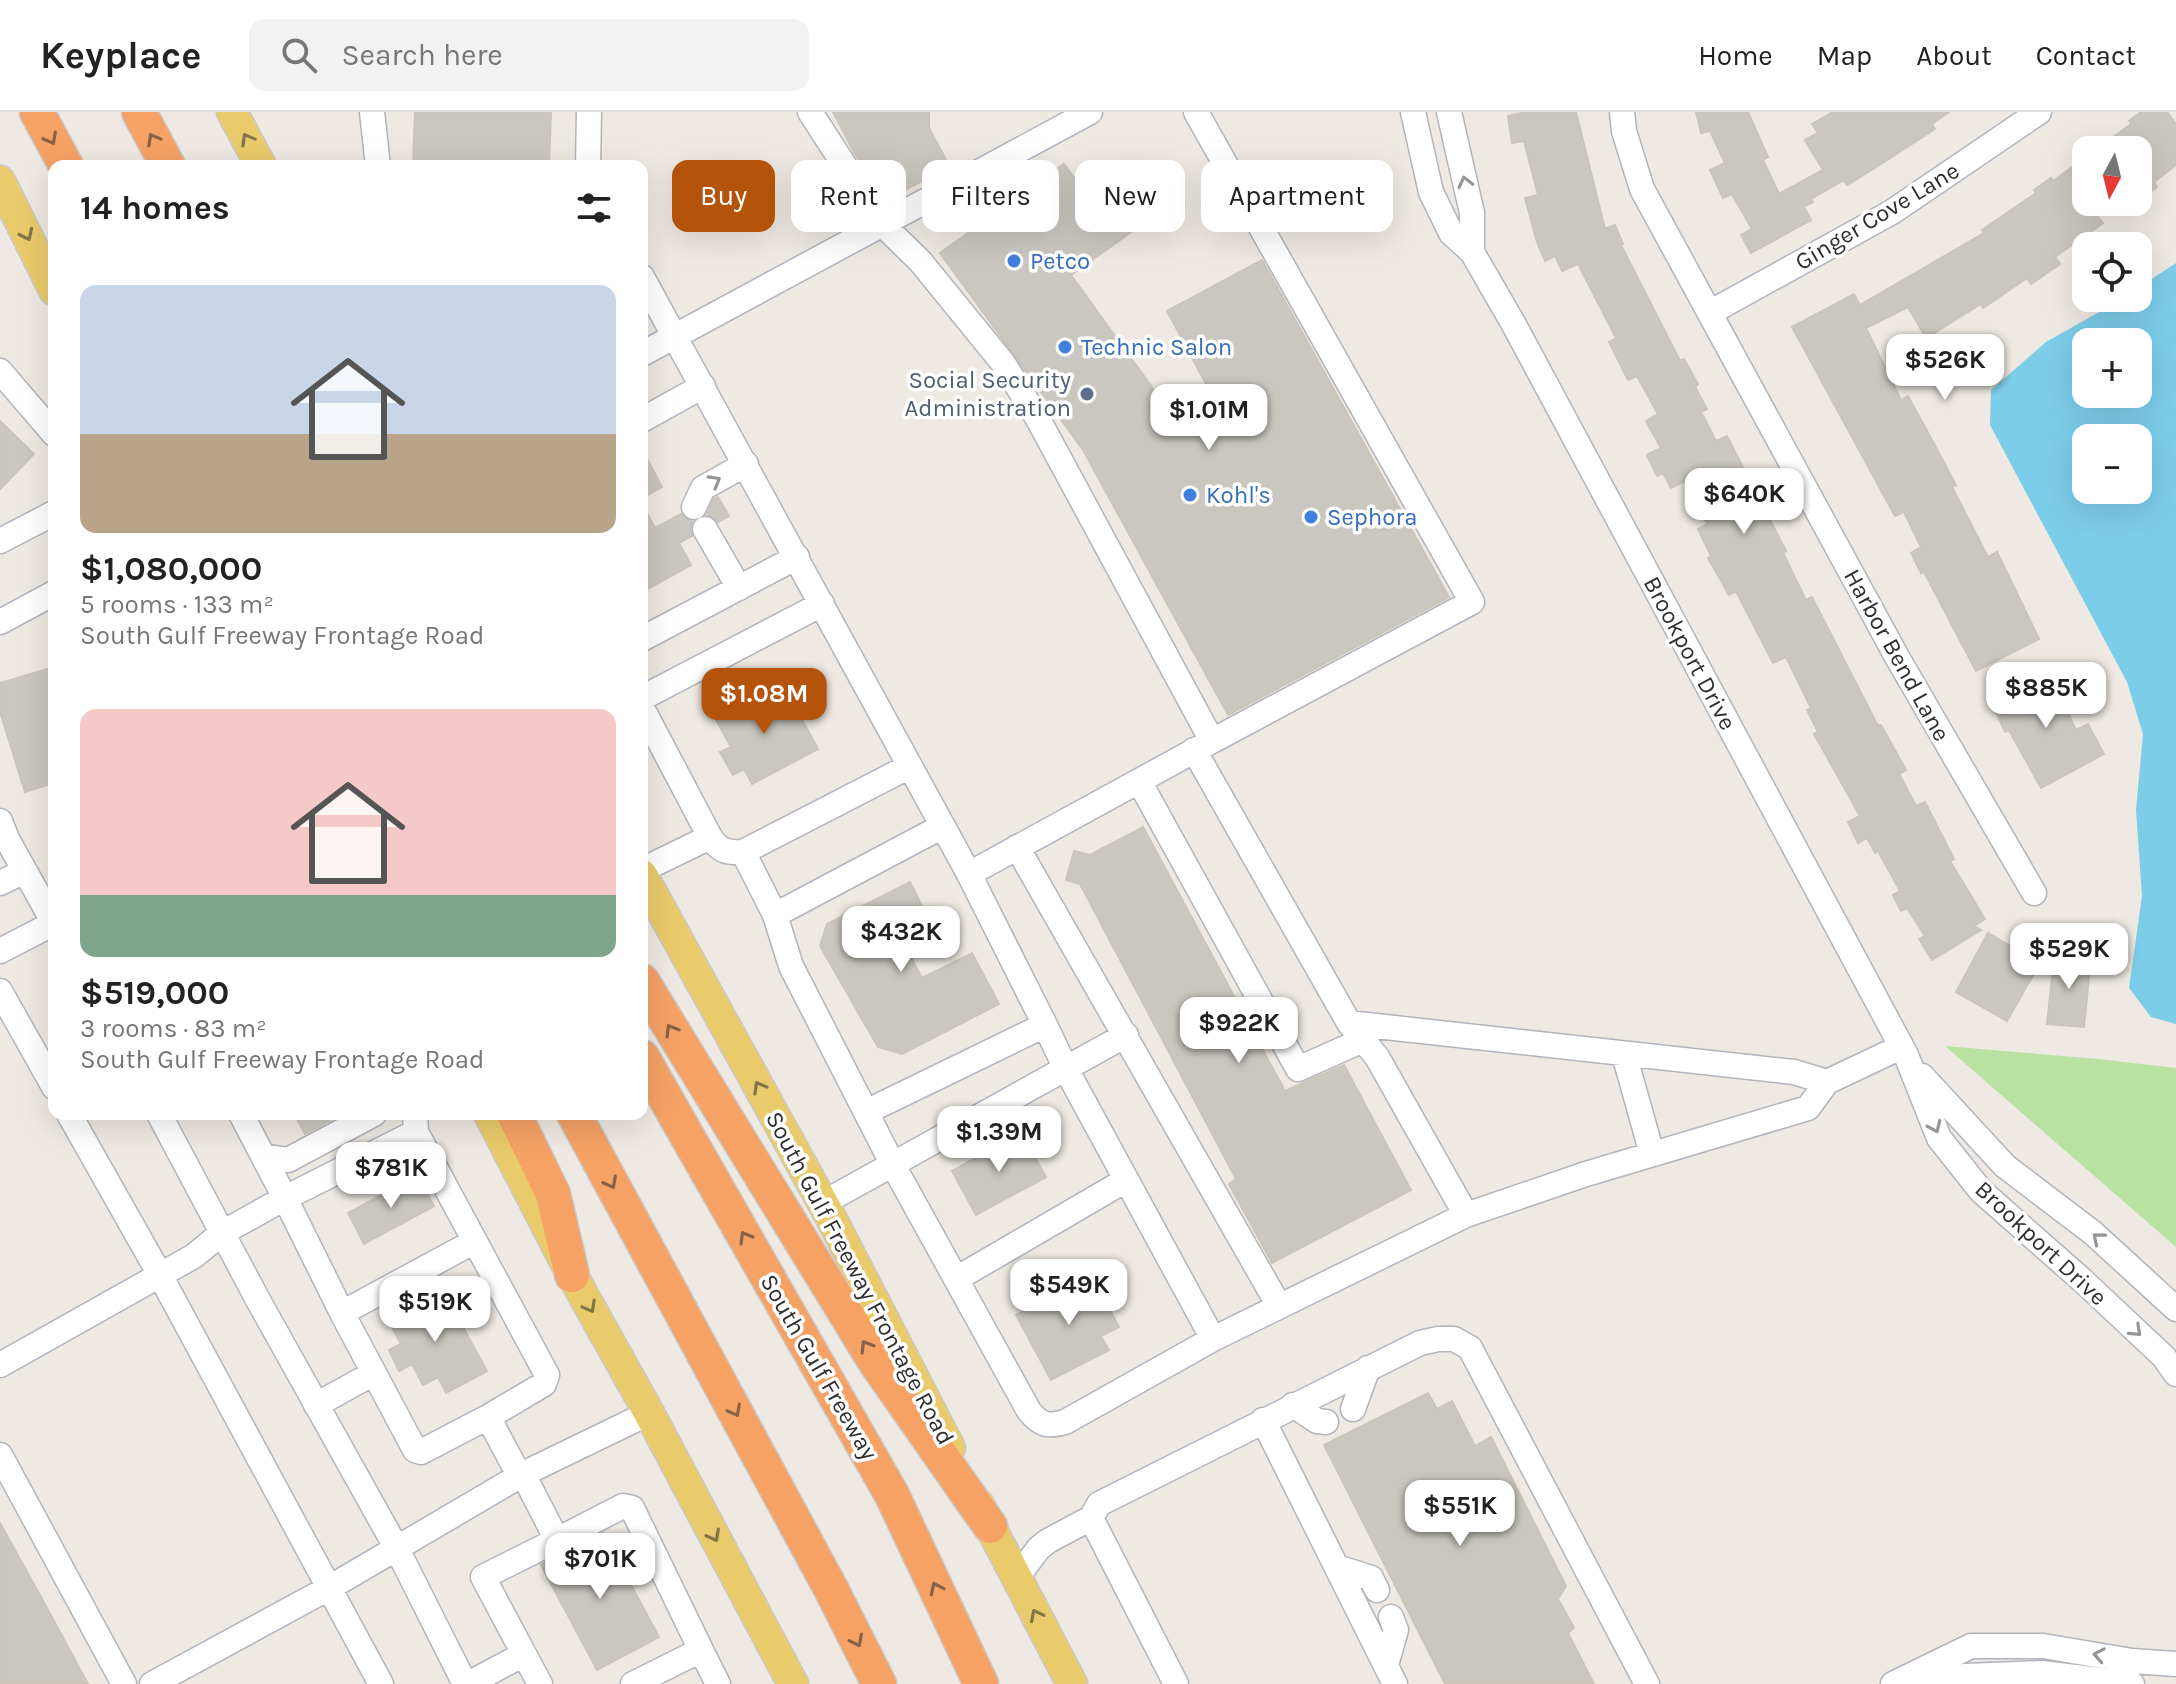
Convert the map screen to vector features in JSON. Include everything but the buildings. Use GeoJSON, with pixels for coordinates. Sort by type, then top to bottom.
{"type":"FeatureCollection","features":[{"type":"Feature","properties":{"kind":"highway"},"geometry":{"type":"LineString","coordinates":[[37,112],[63,160]]}},
{"type":"Feature","properties":{"kind":"highway"},"geometry":{"type":"LineString","coordinates":[[139,112],[165,160]]}},
{"type":"Feature","properties":{"kind":"highway"},"geometry":{"type":"LineString","coordinates":[[648,991],[876,1363],[990,1526]]}},
{"type":"Feature","properties":{"kind":"highway","name":"South Gulf Freeway"},"geometry":{"type":"LineString","coordinates":[[648,1068],[892,1495],[981,1684]]}},
{"type":"Feature","properties":{"kind":"highway"},"geometry":{"type":"LineString","coordinates":[[517,1120],[553,1194],[572,1275]]}},
{"type":"Feature","properties":{"kind":"highway"},"geometry":{"type":"LineString","coordinates":[[577,1120],[831,1589],[879,1684]]}},
{"type":"Feature","properties":{"kind":"main road"},"geometry":{"type":"LineString","coordinates":[[232,112],[258,160]]}},
{"type":"Feature","properties":{"kind":"main road"},"geometry":{"type":"LineString","coordinates":[[0,181],[48,278]]}},
{"type":"Feature","properties":{"kind":"main road","name":"South Gulf Freeway Frontage Road"},"geometry":{"type":"LineString","coordinates":[[648,884],[823,1203],[1072,1684]]}},
{"type":"Feature","properties":{"kind":"main road"},"geometry":{"type":"LineString","coordinates":[[492,1120],[572,1275],[793,1684]]}},
{"type":"Feature","properties":{"kind":"street"},"geometry":{"type":"LineString","coordinates":[[372,112],[377,160]]}},
{"type":"Feature","properties":{"kind":"street"},"geometry":{"type":"LineString","coordinates":[[588,160],[589,112]]}},
{"type":"Feature","properties":{"kind":"street"},"geometry":{"type":"LineString","coordinates":[[810,112],[841,160]]}},
{"type":"Feature","properties":{"kind":"street"},"geometry":{"type":"LineString","coordinates":[[906,212],[1090,112]]}},
{"type":"Feature","properties":{"kind":"street"},"geometry":{"type":"LineString","coordinates":[[969,874],[1472,602],[1196,112]]}},
{"type":"Feature","properties":{"kind":"street","name":"Brookport Drive"},"geometry":{"type":"LineString","coordinates":[[1413,112],[1431,192],[1451,233],[1472,252],[1520,337],[1903,1051],[1939,1138],[1981,1191],[2123,1318],[2164,1357],[2176,1374]]}},
{"type":"Feature","properties":{"kind":"street","name":"Brookport Drive"},"geometry":{"type":"LineString","coordinates":[[1449,112],[1472,213],[1472,252]]}},
{"type":"Feature","properties":{"kind":"street","name":"Harbor Bend Lane"},"geometry":{"type":"LineString","coordinates":[[1622,112],[1624,131],[1642,189],[1897,657],[2034,893]]}},
{"type":"Feature","properties":{"kind":"street","name":"Ginger Cove Lane"},"geometry":{"type":"LineString","coordinates":[[1711,312],[1892,212],[2039,112]]}},
{"type":"Feature","properties":{"kind":"street"},"geometry":{"type":"LineString","coordinates":[[648,351],[870,232]]}},
{"type":"Feature","properties":{"kind":"street"},"geometry":{"type":"LineString","coordinates":[[890,232],[920,261],[1010,372],[1038,419],[1203,746],[1356,1031],[1377,1057],[1466,1215]]}},
{"type":"Feature","properties":{"kind":"street"},"geometry":{"type":"LineString","coordinates":[[648,287],[969,874],[1066,1069],[1213,1339]]}},
{"type":"Feature","properties":{"kind":"street"},"geometry":{"type":"LineString","coordinates":[[648,417],[703,386]]}},
{"type":"Feature","properties":{"kind":"street"},"geometry":{"type":"LineString","coordinates":[[6,388],[48,428]]}},
{"type":"Feature","properties":{"kind":"street"},"geometry":{"type":"LineString","coordinates":[[694,507],[703,488],[746,464]]}},
{"type":"Feature","properties":{"kind":"street"},"geometry":{"type":"LineString","coordinates":[[0,541],[48,516]]}},
{"type":"Feature","properties":{"kind":"street"},"geometry":{"type":"LineString","coordinates":[[705,529],[739,588]]}},
{"type":"Feature","properties":{"kind":"street"},"geometry":{"type":"LineString","coordinates":[[648,636],[797,557]]}},
{"type":"Feature","properties":{"kind":"street"},"geometry":{"type":"LineString","coordinates":[[0,622],[48,596]]}},
{"type":"Feature","properties":{"kind":"street"},"geometry":{"type":"LineString","coordinates":[[648,695],[822,604]]}},
{"type":"Feature","properties":{"kind":"street"},"geometry":{"type":"LineString","coordinates":[[648,719],[710,837],[719,849],[727,853],[743,852],[910,766]]}},
{"type":"Feature","properties":{"kind":"street"},"geometry":{"type":"LineString","coordinates":[[1139,781],[1298,1069],[1356,1031],[1794,1072],[1827,1082]]}},
{"type":"Feature","properties":{"kind":"street"},"geometry":{"type":"LineString","coordinates":[[0,821],[25,871],[46,890]]}},
{"type":"Feature","properties":{"kind":"street"},"geometry":{"type":"LineString","coordinates":[[775,915],[943,826]]}},
{"type":"Feature","properties":{"kind":"street"},"geometry":{"type":"LineString","coordinates":[[648,870],[710,837]]}},
{"type":"Feature","properties":{"kind":"street"},"geometry":{"type":"LineString","coordinates":[[1017,847],[1279,1306]]}},
{"type":"Feature","properties":{"kind":"street"},"geometry":{"type":"LineString","coordinates":[[743,852],[775,915],[791,966],[893,1165],[1029,1411],[1039,1423],[1051,1426],[1065,1422],[1213,1339],[1466,1215],[1652,1154],[1808,1108],[1827,1082],[1903,1051]]}},
{"type":"Feature","properties":{"kind":"street"},"geometry":{"type":"LineString","coordinates":[[0,883],[25,871]]}},
{"type":"Feature","properties":{"kind":"street"},"geometry":{"type":"LineString","coordinates":[[0,951],[48,926]]}},
{"type":"Feature","properties":{"kind":"street"},"geometry":{"type":"LineString","coordinates":[[0,991],[48,1076]]}},
{"type":"Feature","properties":{"kind":"street"},"geometry":{"type":"LineString","coordinates":[[866,1112],[1045,1025]]}},
{"type":"Feature","properties":{"kind":"street"},"geometry":{"type":"LineString","coordinates":[[823,1203],[1126,1035]]}},
{"type":"Feature","properties":{"kind":"street","name":"Brookport Drive"},"geometry":{"type":"LineString","coordinates":[[1903,1051],[1933,1090],[2005,1166],[2093,1233],[2176,1309]]}},
{"type":"Feature","properties":{"kind":"street"},"geometry":{"type":"LineString","coordinates":[[1624,1054],[1652,1154]]}},
{"type":"Feature","properties":{"kind":"street"},"geometry":{"type":"LineString","coordinates":[[72,1120],[160,1275],[381,1684]]}},
{"type":"Feature","properties":{"kind":"street"},"geometry":{"type":"LineString","coordinates":[[162,1120],[397,1549],[467,1684],[524,1654]]}},
{"type":"Feature","properties":{"kind":"street"},"geometry":{"type":"LineString","coordinates":[[0,1365],[194,1256],[222,1233],[285,1198],[416,1123],[547,1375],[544,1384],[421,1452],[415,1450],[342,1313],[285,1198],[244,1120]]}},
{"type":"Feature","properties":{"kind":"street"},"geometry":{"type":"LineString","coordinates":[[263,1156],[288,1160],[363,1120]]}},
{"type":"Feature","properties":{"kind":"street"},"geometry":{"type":"LineString","coordinates":[[956,1279],[1126,1180]]}},
{"type":"Feature","properties":{"kind":"street"},"geometry":{"type":"LineString","coordinates":[[342,1313],[475,1241]]}},
{"type":"Feature","properties":{"kind":"street"},"geometry":{"type":"LineString","coordinates":[[1017,1577],[1039,1548],[1091,1518],[1099,1504],[1420,1343],[1454,1339],[1470,1348],[1647,1684]]}},
{"type":"Feature","properties":{"kind":"street"},"geometry":{"type":"LineString","coordinates":[[1353,1409],[1368,1368]]}},
{"type":"Feature","properties":{"kind":"street"},"geometry":{"type":"LineString","coordinates":[[316,1405],[374,1373]]}},
{"type":"Feature","properties":{"kind":"street"},"geometry":{"type":"LineString","coordinates":[[1293,1405],[1317,1421],[1326,1422]]}},
{"type":"Feature","properties":{"kind":"street"},"geometry":{"type":"LineString","coordinates":[[152,1684],[329,1588],[522,1476],[649,1413]]}},
{"type":"Feature","properties":{"kind":"street"},"geometry":{"type":"LineString","coordinates":[[488,1417],[557,1540]]}},
{"type":"Feature","properties":{"kind":"street"},"geometry":{"type":"LineString","coordinates":[[1263,1420],[1390,1675]]}},
{"type":"Feature","properties":{"kind":"street"},"geometry":{"type":"LineString","coordinates":[[0,1455],[124,1684]]}},
{"type":"Feature","properties":{"kind":"street"},"geometry":{"type":"LineString","coordinates":[[540,1684],[483,1577],[623,1506],[632,1508],[718,1684]]}},
{"type":"Feature","properties":{"kind":"street"},"geometry":{"type":"LineString","coordinates":[[1091,1518],[1176,1684]]}},
{"type":"Feature","properties":{"kind":"street"},"geometry":{"type":"LineString","coordinates":[[1337,1567],[1371,1578],[1377,1590]]}},
{"type":"Feature","properties":{"kind":"street"},"geometry":{"type":"LineString","coordinates":[[1390,1675],[1396,1630],[1391,1617]]}},
{"type":"Feature","properties":{"kind":"street"},"geometry":{"type":"LineString","coordinates":[[1899,1681],[1971,1646],[2043,1646],[2132,1661],[2176,1664]]}},
{"type":"Feature","properties":{"kind":"street"},"geometry":{"type":"LineString","coordinates":[[633,1684],[701,1650]]}},
{"type":"Feature","properties":{"kind":"street"},"geometry":{"type":"LineString","coordinates":[[1899,1681],[1995,1680],[2042,1673],[2132,1684]]}},
{"type":"Feature","properties":{"kind":"green space"},"geometry":{"type":"Polygon","coordinates":[[[1945,1046],[2176,1068],[2176,1247],[1945,1046]]]}},
{"type":"Feature","properties":{"kind":"water"},"geometry":{"type":"Polygon","coordinates":[[[2176,263],[2176,1024],[2151,1017],[2129,988],[2142,896],[2136,810],[2143,734],[2127,682],[1990,425],[1991,390],[2046,342],[2099,312],[2152,312],[2152,279],[2176,263]]]}},
{"type":"Feature","properties":{"kind":"place","name":"Petco"},"geometry":{"type":"Point","coordinates":[1014,261]}},
{"type":"Feature","properties":{"kind":"place","name":"Technic Salon"},"geometry":{"type":"Point","coordinates":[1065,347]}},
{"type":"Feature","properties":{"kind":"place","name":"Social Security Administration"},"geometry":{"type":"Point","coordinates":[1087,394]}},
{"type":"Feature","properties":{"kind":"place","name":"Kohl's"},"geometry":{"type":"Point","coordinates":[1190,495]}},
{"type":"Feature","properties":{"kind":"place","name":"Sephora"},"geometry":{"type":"Point","coordinates":[1311,517]}}]}
